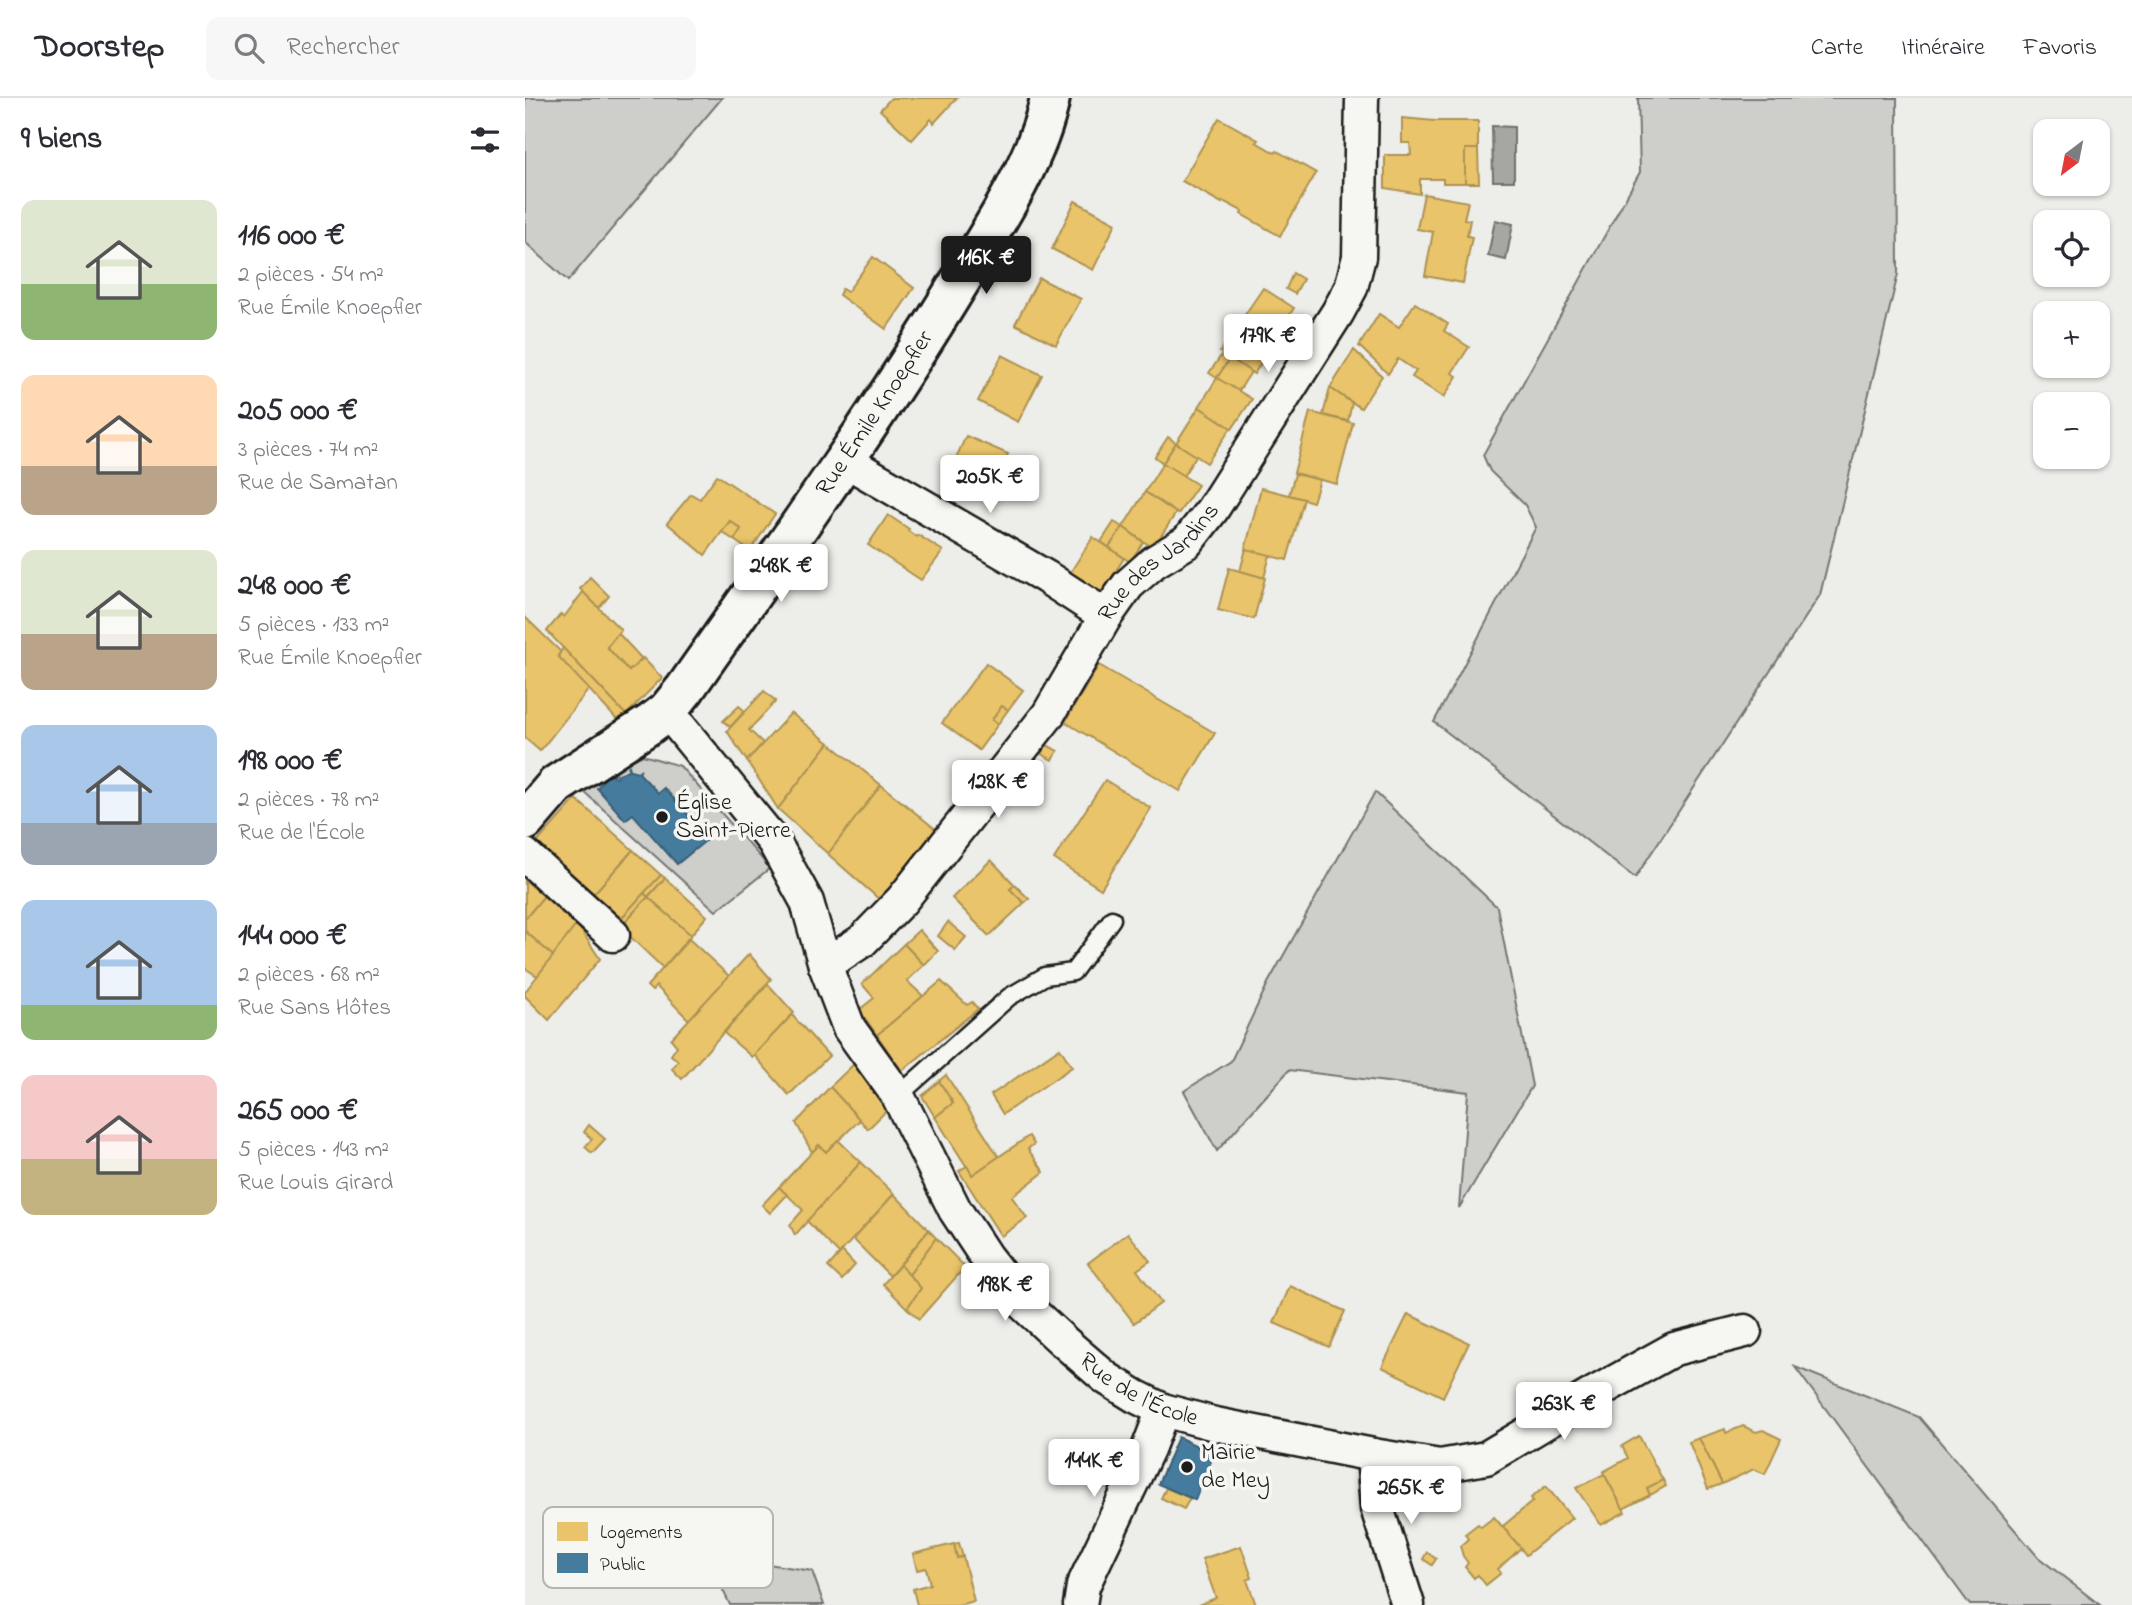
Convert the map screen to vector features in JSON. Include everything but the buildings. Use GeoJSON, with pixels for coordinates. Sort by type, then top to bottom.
{"type":"FeatureCollection","features":[{"type":"Feature","properties":{"kind":"main road","name":"Rue Émile Knoepfler"},"geometry":{"type":"LineString","coordinates":[[667,711],[846,461],[921,346],[988,235],[1035,145],[1050,98]]}},
{"type":"Feature","properties":{"kind":"main road"},"geometry":{"type":"LineString","coordinates":[[525,821],[556,785],[667,711]]}},
{"type":"Feature","properties":{"kind":"street","name":"Rue des Jardins"},"geometry":{"type":"LineString","coordinates":[[825,965],[862,941],[902,900],[1048,715],[1105,615],[1128,585],[1154,562],[1187,542],[1212,510],[1338,312],[1351,288],[1359,257],[1361,98]]}},
{"type":"Feature","properties":{"kind":"street"},"geometry":{"type":"LineString","coordinates":[[846,461],[1046,577],[1105,615]]}},
{"type":"Feature","properties":{"kind":"street","name":"Rue de l'École"},"geometry":{"type":"LineString","coordinates":[[667,711],[774,842],[807,902],[825,965],[849,1028],[898,1096],[954,1210],[1022,1303],[1106,1378],[1163,1410],[1215,1424],[1440,1466],[1486,1458],[1674,1349],[1745,1331]]}},
{"type":"Feature","properties":{"kind":"street"},"geometry":{"type":"LineString","coordinates":[[525,855],[613,935]]}},
{"type":"Feature","properties":{"kind":"street"},"geometry":{"type":"LineString","coordinates":[[1080,1605],[1087,1577],[1163,1410]]}},
{"type":"Feature","properties":{"kind":"street"},"geometry":{"type":"LineString","coordinates":[[1373,1455],[1377,1508],[1408,1605]]}},
{"type":"Feature","properties":{"kind":"lane"},"geometry":{"type":"LineString","coordinates":[[898,1096],[1009,997],[1045,976],[1073,972],[1112,919]]}},
{"type":"Feature","properties":{"kind":"shaded area"},"geometry":{"type":"Polygon","coordinates":[[[525,98],[722,98],[568,281],[525,242],[525,98]]]}},
{"type":"Feature","properties":{"kind":"shaded area"},"geometry":{"type":"Polygon","coordinates":[[[1638,98],[1897,98],[1898,274],[1820,595],[1635,878],[1434,722],[1536,527],[1525,505],[1490,471],[1483,455],[1640,172],[1638,98]]]}},
{"type":"Feature","properties":{"kind":"shaded area"},"geometry":{"type":"Polygon","coordinates":[[[1492,126],[1514,127],[1514,181],[1493,181],[1492,126]]]}},
{"type":"Feature","properties":{"kind":"shaded area"},"geometry":{"type":"Polygon","coordinates":[[[1495,220],[1513,224],[1506,260],[1488,256],[1495,220]]]}},
{"type":"Feature","properties":{"kind":"shaded area"},"geometry":{"type":"Polygon","coordinates":[[[643,755],[680,766],[770,868],[716,911],[582,790],[599,776],[643,755]]]}},
{"type":"Feature","properties":{"kind":"shaded area"},"geometry":{"type":"Polygon","coordinates":[[[1375,792],[1497,907],[1532,1086],[1459,1208],[1468,1092],[1289,1070],[1217,1151],[1184,1091],[1231,1061],[1268,983],[1375,792]]]}},
{"type":"Feature","properties":{"kind":"shaded area"},"geometry":{"type":"Polygon","coordinates":[[[1795,1367],[1919,1417],[2038,1557],[2100,1605],[1970,1605],[1795,1367]]]}},
{"type":"Feature","properties":{"kind":"shaded area"},"geometry":{"type":"Polygon","coordinates":[[[773,1565],[812,1571],[824,1605],[730,1605],[722,1588],[773,1588],[773,1565]]]}},
{"type":"Feature","properties":{"kind":"place","name":"Église Saint-Pierre"},"geometry":{"type":"Point","coordinates":[662,817]}},
{"type":"Feature","properties":{"kind":"place","name":"Mairie de Mey"},"geometry":{"type":"Point","coordinates":[1187,1467]}}]}
